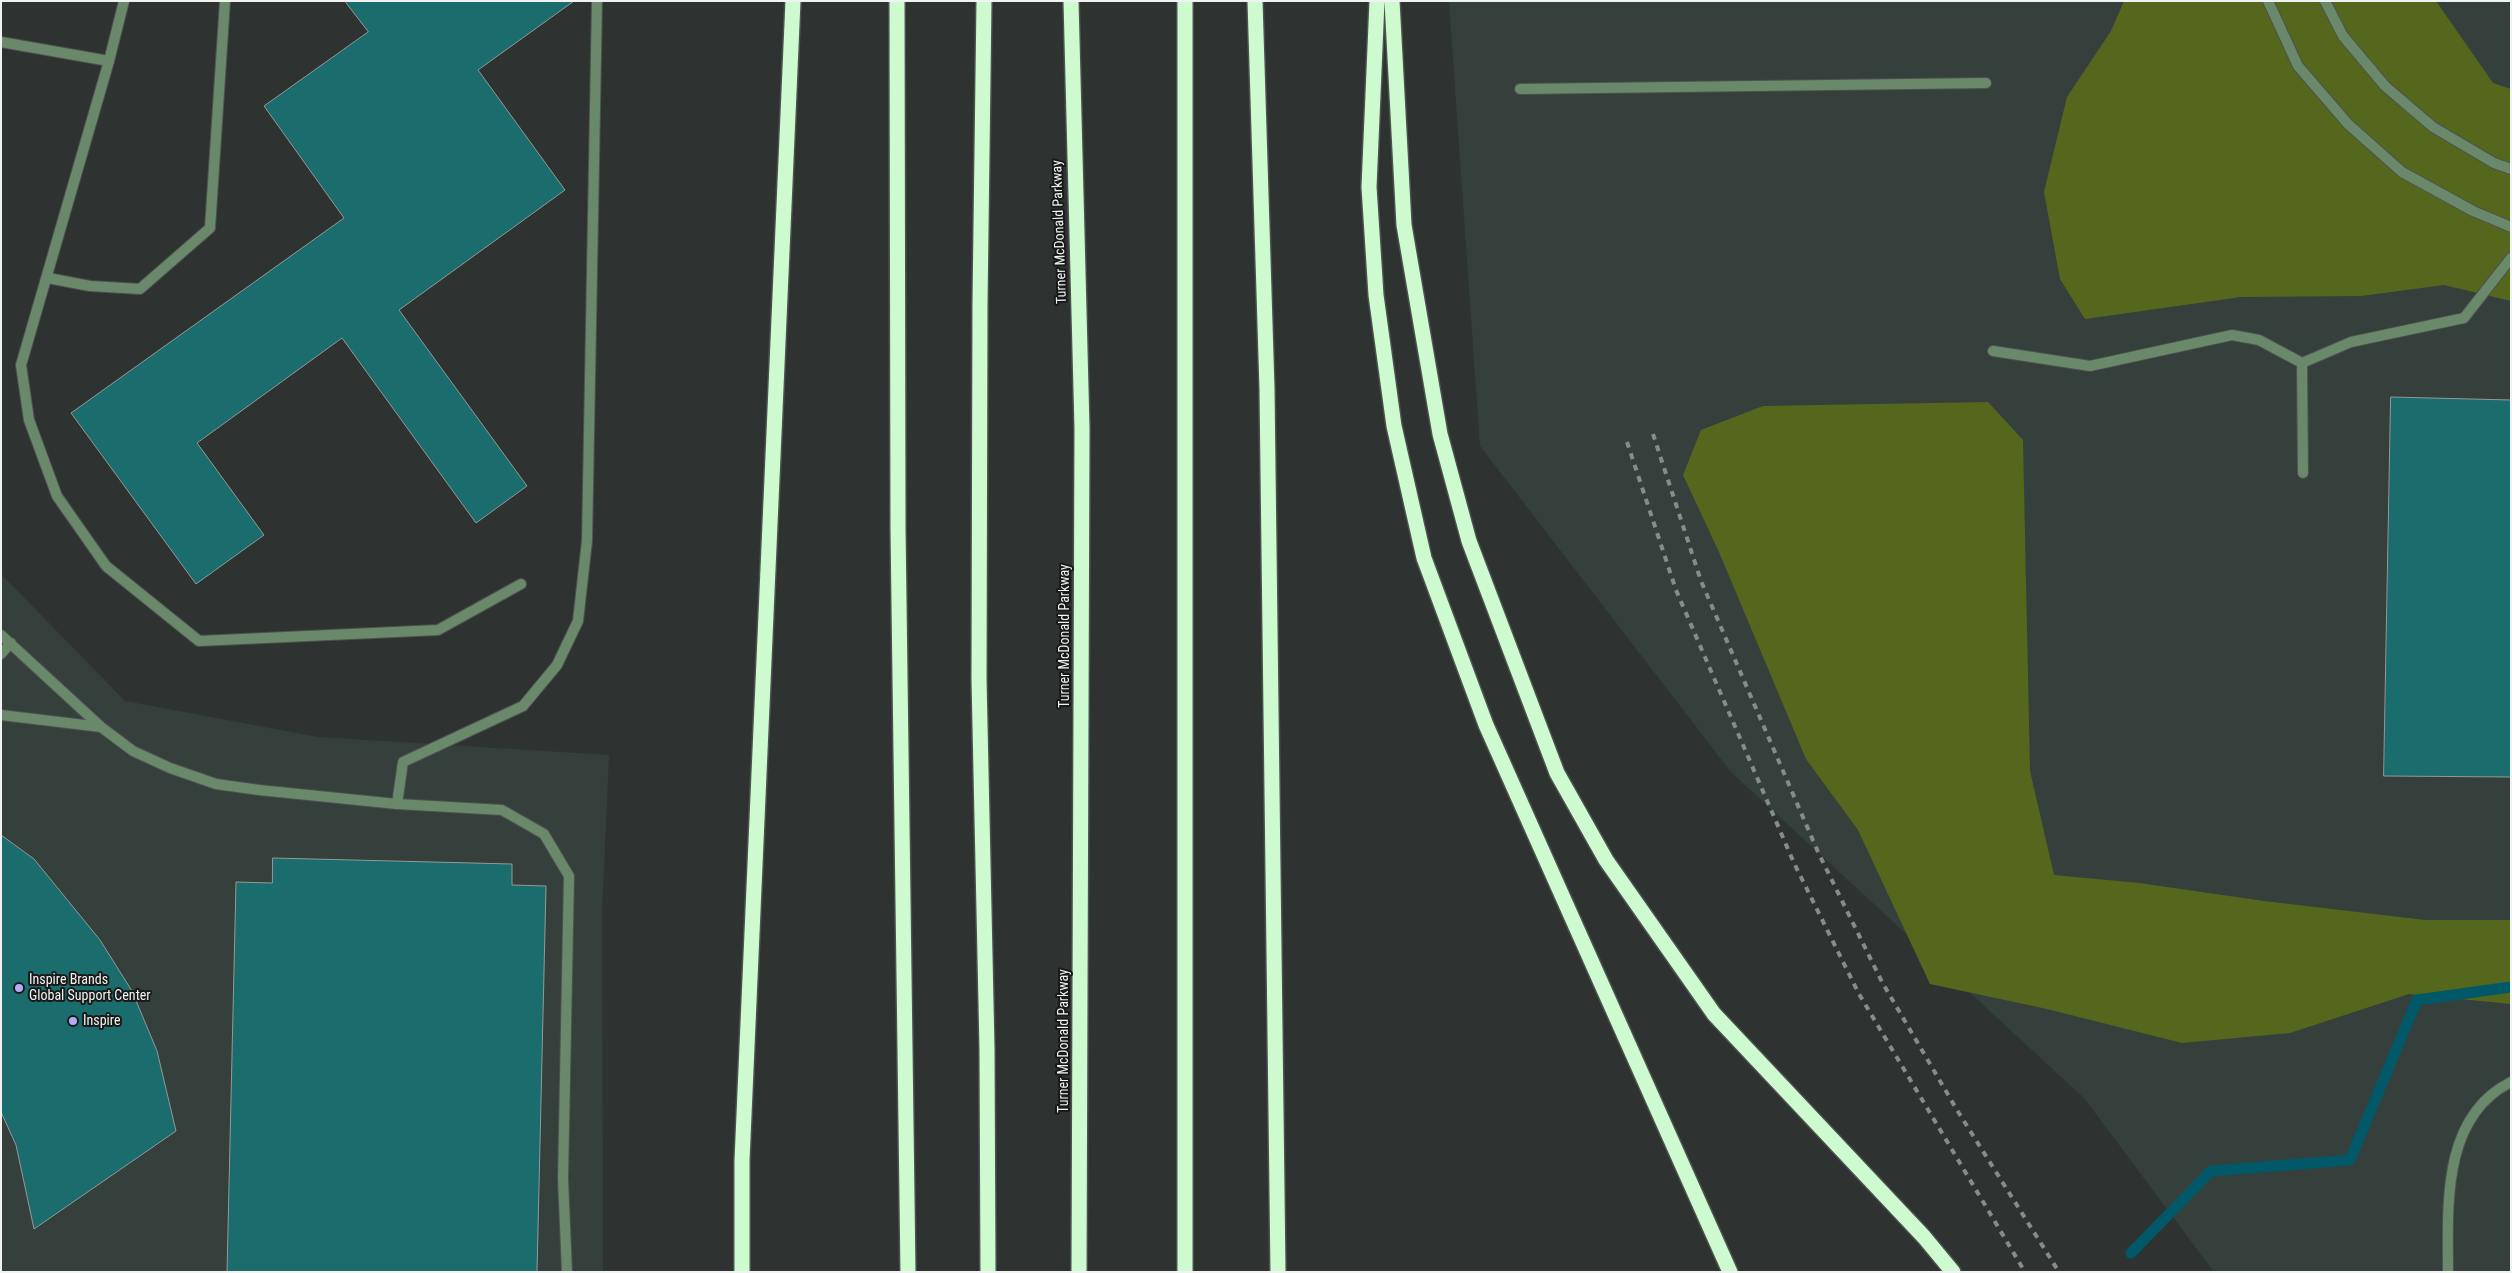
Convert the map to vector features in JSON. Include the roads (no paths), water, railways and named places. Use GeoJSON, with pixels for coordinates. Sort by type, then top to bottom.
{"type":"FeatureCollection","features":[{"type":"Feature","properties":{"kind":"highway"},"geometry":{"type":"LineString","coordinates":[[742,1272],[742,1160],[793,1]]}},
{"type":"Feature","properties":{"kind":"highway"},"geometry":{"type":"LineString","coordinates":[[897,1],[898,588],[908,1272]]}},
{"type":"Feature","properties":{"kind":"highway"},"geometry":{"type":"LineString","coordinates":[[984,1],[980,313],[979,680],[987,1049],[988,1272]]}},
{"type":"Feature","properties":{"kind":"highway","name":"Turner McDonald Parkway"},"geometry":{"type":"LineString","coordinates":[[1071,1],[1082,428],[1079,1272]]}},
{"type":"Feature","properties":{"kind":"highway"},"geometry":{"type":"LineString","coordinates":[[1185,1],[1185,1272]]}},
{"type":"Feature","properties":{"kind":"highway"},"geometry":{"type":"LineString","coordinates":[[1255,1],[1267,389],[1278,1272]]}},
{"type":"Feature","properties":{"kind":"highway"},"geometry":{"type":"LineString","coordinates":[[1377,1],[1369,187],[1376,295],[1394,426],[1424,558],[1486,725],[1730,1272]]}},
{"type":"Feature","properties":{"kind":"highway"},"geometry":{"type":"LineString","coordinates":[[1392,1],[1404,225],[1440,434],[1469,540],[1557,772],[1606,860],[1714,1014],[1924,1237],[1953,1272]]}},
{"type":"Feature","properties":{"kind":"highway"},"geometry":{"type":"LineString","coordinates":[[732,1272],[742,1160]]}},
{"type":"Feature","properties":{"kind":"street"},"geometry":{"type":"LineString","coordinates":[[124,1],[110,61],[48,278],[21,364],[29,420],[57,496],[106,566],[199,641],[438,630],[521,584]]}},
{"type":"Feature","properties":{"kind":"street"},"geometry":{"type":"LineString","coordinates":[[48,278],[90,286],[140,289],[210,228],[224,1]]}},
{"type":"Feature","properties":{"kind":"street"},"geometry":{"type":"LineString","coordinates":[[398,804],[403,762],[523,706],[557,665],[578,622],[587,541],[598,1]]}},
{"type":"Feature","properties":{"kind":"street"},"geometry":{"type":"LineString","coordinates":[[2268,1],[2298,66],[2348,124],[2402,172],[2474,211],[2511,227]]}},
{"type":"Feature","properties":{"kind":"street"},"geometry":{"type":"LineString","coordinates":[[2326,1],[2343,36],[2385,86],[2432,127],[2494,163],[2511,169]]}},
{"type":"Feature","properties":{"kind":"street"},"geometry":{"type":"LineString","coordinates":[[1,42],[110,61]]}},
{"type":"Feature","properties":{"kind":"street"},"geometry":{"type":"LineString","coordinates":[[1520,89],[1986,83]]}},
{"type":"Feature","properties":{"kind":"street"},"geometry":{"type":"LineString","coordinates":[[2302,363],[2351,342],[2464,318],[2511,258]]}},
{"type":"Feature","properties":{"kind":"street"},"geometry":{"type":"LineString","coordinates":[[1993,350],[2090,366],[2232,335],[2259,340],[2302,363]]}},
{"type":"Feature","properties":{"kind":"street"},"geometry":{"type":"LineString","coordinates":[[2302,363],[2303,473]]}},
{"type":"Feature","properties":{"kind":"street"},"geometry":{"type":"LineString","coordinates":[[1,635],[101,727],[133,751],[170,768],[216,784],[398,804],[502,810],[544,834],[569,876],[563,1179],[567,1272]]}},
{"type":"Feature","properties":{"kind":"street"},"geometry":{"type":"LineString","coordinates":[[1,654],[11,643]]}},
{"type":"Feature","properties":{"kind":"street"},"geometry":{"type":"LineString","coordinates":[[1,715],[101,727]]}},
{"type":"Feature","properties":{"kind":"street"},"geometry":{"type":"LineString","coordinates":[[2448,1272],[2448,1198],[2456,1147],[2480,1106],[2511,1082]]}},
{"type":"Feature","properties":{"kind":"waterway"},"geometry":{"type":"LineString","coordinates":[[2131,1253],[2211,1171],[2350,1160],[2417,1000],[2511,987]]}},
{"type":"Feature","properties":{"kind":"railway"},"geometry":{"type":"LineString","coordinates":[[1653,434],[1701,581],[1818,852],[1882,982],[1957,1110],[2059,1272]]}},
{"type":"Feature","properties":{"kind":"railway"},"geometry":{"type":"LineString","coordinates":[[1627,442],[1676,590],[1794,863],[1859,994],[2025,1272]]}},
{"type":"Feature","properties":{"kind":"place","name":"Inspire Brands Global Support Center"},"geometry":{"type":"Point","coordinates":[19,988]}},
{"type":"Feature","properties":{"kind":"place","name":"Inspire"},"geometry":{"type":"Point","coordinates":[73,1021]}}]}
